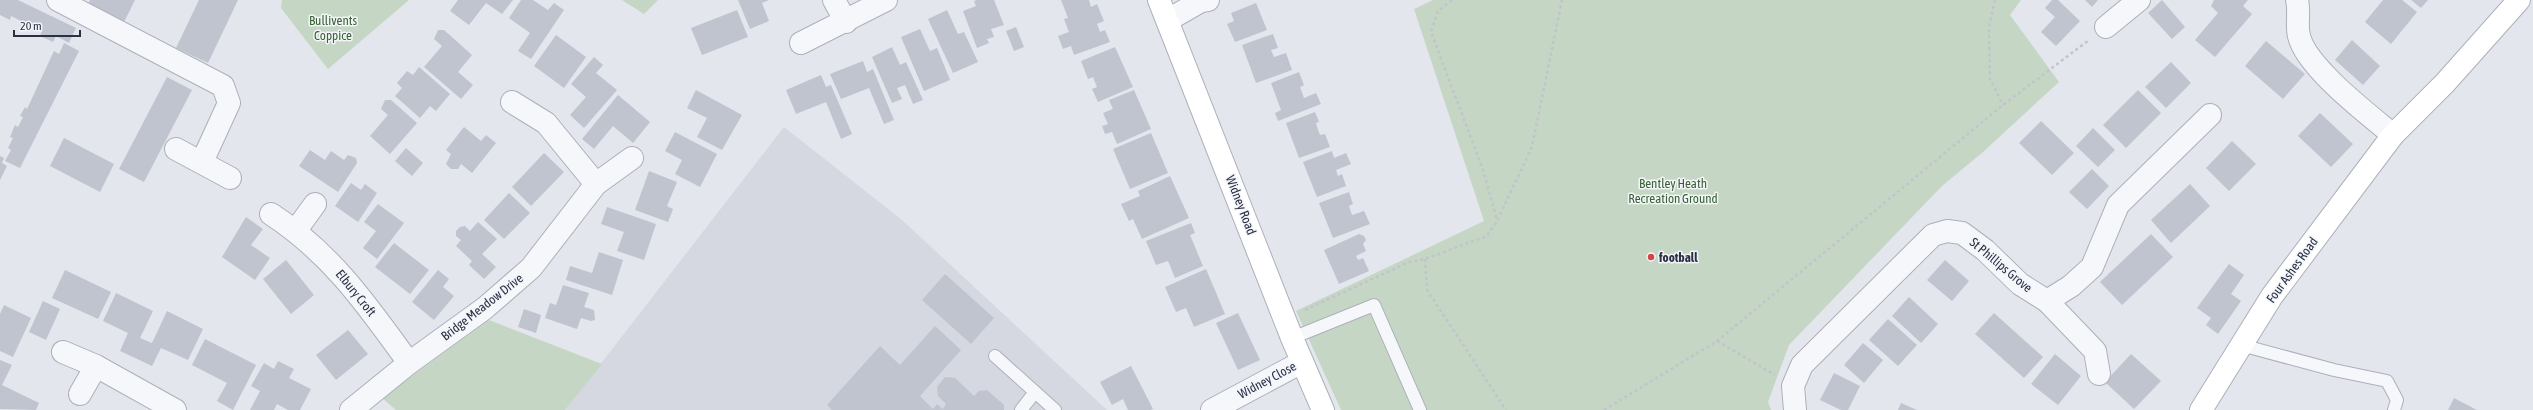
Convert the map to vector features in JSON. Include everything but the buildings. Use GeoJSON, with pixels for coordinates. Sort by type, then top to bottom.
{"type":"FeatureCollection","features":[{"type":"Feature","properties":{"kind":"street"},"geometry":{"type":"LineString","coordinates":[[58,0],[223,86],[229,103],[202,162]]}},
{"type":"Feature","properties":{"kind":"street"},"geometry":{"type":"LineString","coordinates":[[834,0],[846,22]]}},
{"type":"Feature","properties":{"kind":"street"},"geometry":{"type":"LineString","coordinates":[[801,43],[846,22],[886,0]]}},
{"type":"Feature","properties":{"kind":"street","name":"Widney Road"},"geometry":{"type":"LineString","coordinates":[[1159,0],[1292,338],[1323,410]]}},
{"type":"Feature","properties":{"kind":"street"},"geometry":{"type":"LineString","coordinates":[[1168,20],[1201,1],[1208,0]]}},
{"type":"Feature","properties":{"kind":"street"},"geometry":{"type":"LineString","coordinates":[[2106,27],[2139,0]]}},
{"type":"Feature","properties":{"kind":"street"},"geometry":{"type":"LineString","coordinates":[[2297,0],[2299,36],[2305,52],[2322,72],[2393,135]]}},
{"type":"Feature","properties":{"kind":"street","name":"Four Ashes Road"},"geometry":{"type":"LineString","coordinates":[[2201,410],[2272,296],[2393,135],[2445,82],[2519,0]]}},
{"type":"Feature","properties":{"kind":"street"},"geometry":{"type":"LineString","coordinates":[[512,102],[546,123],[596,184]]}},
{"type":"Feature","properties":{"kind":"street"},"geometry":{"type":"LineString","coordinates":[[2047,301],[2071,286],[2092,267],[2118,205],[2210,115]]}},
{"type":"Feature","properties":{"kind":"street"},"geometry":{"type":"LineString","coordinates":[[176,149],[230,178]]}},
{"type":"Feature","properties":{"kind":"street","name":"Bridge Meadow Drive"},"geometry":{"type":"LineString","coordinates":[[351,410],[409,363],[486,308],[531,268],[596,184],[632,158]]}},
{"type":"Feature","properties":{"kind":"street"},"geometry":{"type":"LineString","coordinates":[[296,230],[315,204]]}},
{"type":"Feature","properties":{"kind":"street","name":"Elbury Croft"},"geometry":{"type":"LineString","coordinates":[[271,214],[296,230],[346,278],[409,363]]}},
{"type":"Feature","properties":{"kind":"street","name":"St Phillips Grove"},"geometry":{"type":"LineString","coordinates":[[1795,410],[1793,386],[1802,364],[1933,235],[1947,231],[1962,233],[1985,250],[2020,284],[2047,301],[2095,351],[2099,374]]}},
{"type":"Feature","properties":{"kind":"street"},"geometry":{"type":"LineString","coordinates":[[63,352],[96,366],[175,410]]}},
{"type":"Feature","properties":{"kind":"street","name":"Widney Close"},"geometry":{"type":"LineString","coordinates":[[1212,410],[1302,362]]}},
{"type":"Feature","properties":{"kind":"street"},"geometry":{"type":"LineString","coordinates":[[80,394],[96,366]]}},
{"type":"Feature","properties":{"kind":"lane"},"geometry":{"type":"LineString","coordinates":[[1292,338],[1374,305],[1420,410]]}},
{"type":"Feature","properties":{"kind":"lane"},"geometry":{"type":"LineString","coordinates":[[2241,345],[2334,370],[2387,381],[2397,400],[2394,410]]}},
{"type":"Feature","properties":{"kind":"lane"},"geometry":{"type":"LineString","coordinates":[[995,356],[1055,410]]}},
{"type":"Feature","properties":{"kind":"lane"},"geometry":{"type":"LineString","coordinates":[[1021,410],[1034,392]]}},
{"type":"Feature","properties":{"kind":"path"},"geometry":{"type":"LineString","coordinates":[[1452,0],[1438,11],[1431,32],[1483,170],[1497,221]]}},
{"type":"Feature","properties":{"kind":"path"},"geometry":{"type":"LineString","coordinates":[[1300,312],[1409,262],[1425,259],[1464,243],[1486,237],[1497,221],[1532,147],[1562,0]]}},
{"type":"Feature","properties":{"kind":"path"},"geometry":{"type":"LineString","coordinates":[[1995,0],[1989,27],[1990,79],[2003,105]]}},
{"type":"Feature","properties":{"kind":"path"},"geometry":{"type":"LineString","coordinates":[[1604,410],[1717,341],[2003,105],[2106,27]]}},
{"type":"Feature","properties":{"kind":"path"},"geometry":{"type":"LineString","coordinates":[[1425,259],[1427,290],[1506,410]]}},
{"type":"Feature","properties":{"kind":"path"},"geometry":{"type":"LineString","coordinates":[[1717,341],[1793,386]]}},
{"type":"Feature","properties":{"kind":"shaded area"},"geometry":{"type":"Polygon","coordinates":[[[784,127],[902,220],[1107,410],[565,410],[784,127]]]}},
{"type":"Feature","properties":{"kind":"green space","name":"Bullivents Coppice"},"geometry":{"type":"Polygon","coordinates":[[[282,0],[409,0],[328,69],[281,8],[282,0]]]}},
{"type":"Feature","properties":{"kind":"green space"},"geometry":{"type":"Polygon","coordinates":[[[622,0],[658,0],[644,14],[622,0]]]}},
{"type":"Feature","properties":{"kind":"green space","name":"Bentley Heath Recreation Ground"},"geometry":{"type":"Polygon","coordinates":[[[1433,0],[2021,0],[2010,15],[2059,82],[1983,152],[1942,186],[1789,345],[1768,402],[1771,410],[1341,410],[1296,311],[1484,221],[1414,9],[1433,0]]]}},
{"type":"Feature","properties":{"kind":"green space"},"geometry":{"type":"Polygon","coordinates":[[[489,320],[602,364],[565,410],[396,410],[382,398],[489,320]]]}},
{"type":"Feature","properties":{"kind":"place","name":"football"},"geometry":{"type":"Point","coordinates":[1651,257]}}]}
